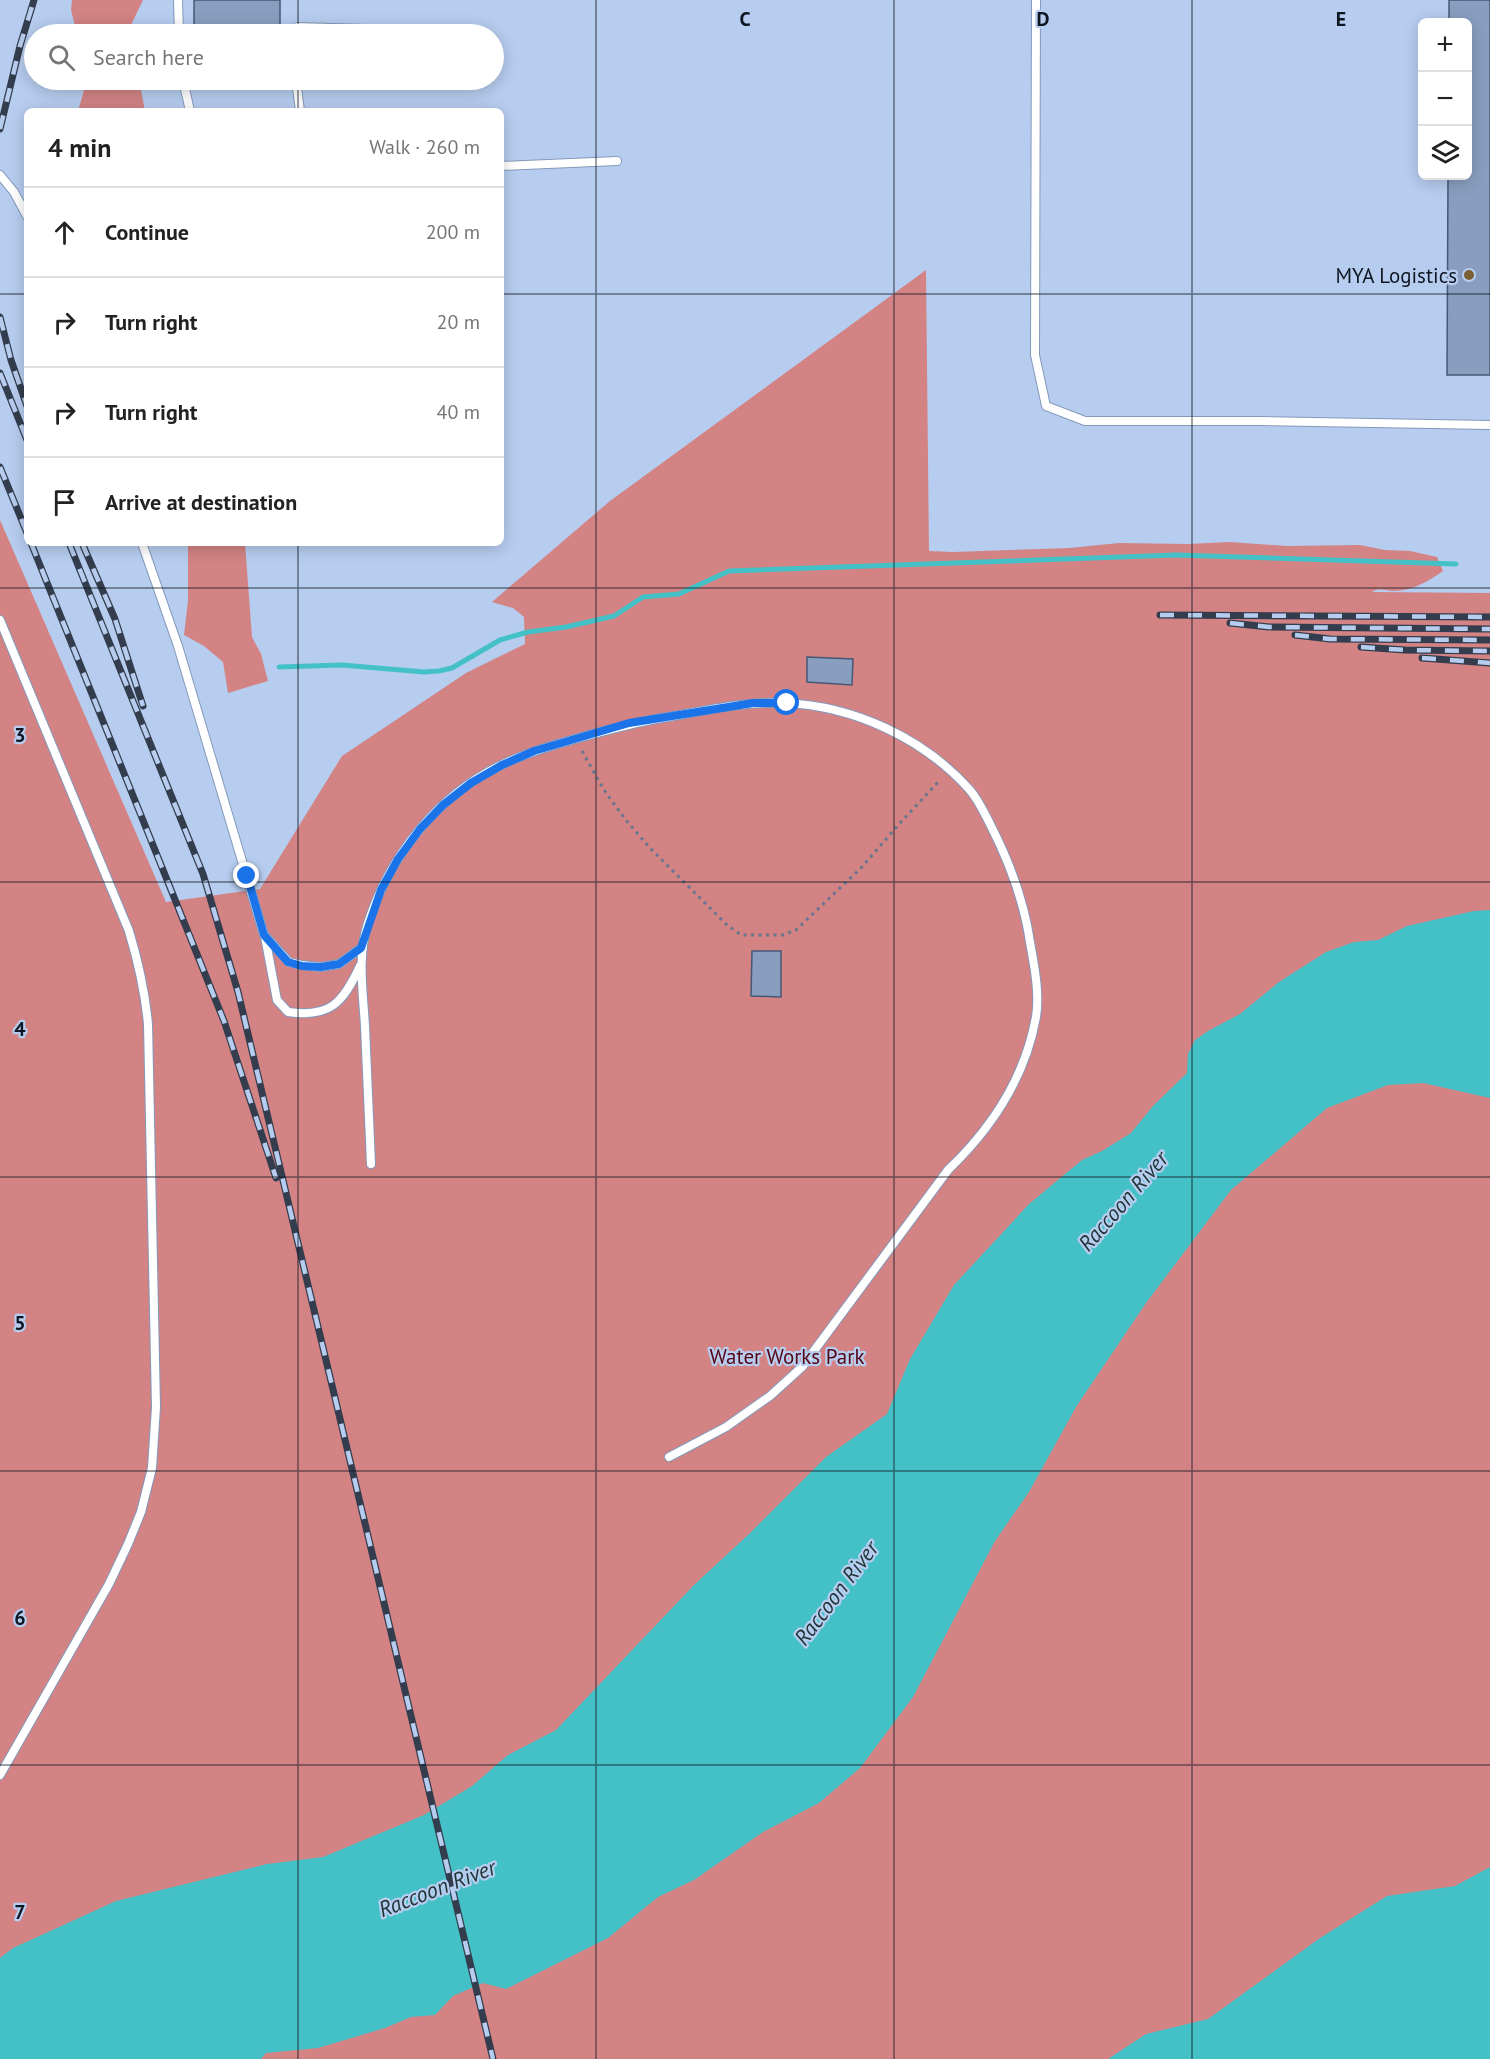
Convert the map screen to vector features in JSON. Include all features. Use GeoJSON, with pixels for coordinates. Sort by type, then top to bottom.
{"type":"FeatureCollection","features":[{"type":"Feature","properties":{"kind":"lane"},"geometry":{"type":"LineString","coordinates":[[178,0],[179,24]]}},
{"type":"Feature","properties":{"kind":"lane"},"geometry":{"type":"LineString","coordinates":[[1036,0],[1035,355],[1046,406],[1085,421],[1490,425]]}},
{"type":"Feature","properties":{"kind":"lane"},"geometry":{"type":"LineString","coordinates":[[185,90],[189,108]]}},
{"type":"Feature","properties":{"kind":"lane"},"geometry":{"type":"LineString","coordinates":[[297,90],[300,108]]}},
{"type":"Feature","properties":{"kind":"lane"},"geometry":{"type":"LineString","coordinates":[[504,166],[617,161]]}},
{"type":"Feature","properties":{"kind":"lane"},"geometry":{"type":"LineString","coordinates":[[0,175],[14,192],[24,210]]}},
{"type":"Feature","properties":{"kind":"lane"},"geometry":{"type":"LineString","coordinates":[[143,546],[181,656],[264,935],[277,1000],[288,1012],[317,1013],[333,1006],[345,994],[362,963]]}},
{"type":"Feature","properties":{"kind":"lane"},"geometry":{"type":"LineString","coordinates":[[0,620],[129,931],[144,990],[148,1024],[156,1407],[152,1468],[141,1512],[128,1544],[109,1584],[0,1775]]}},
{"type":"Feature","properties":{"kind":"lane"},"geometry":{"type":"LineString","coordinates":[[371,1164],[361,948],[381,890],[398,859],[420,829],[443,805],[471,783],[502,765],[534,751],[629,723],[753,703],[787,703],[822,707],[855,716],[888,728],[917,745],[950,770],[971,791],[982,810],[1002,847],[1018,889],[1035,972],[1036,1014],[1026,1057],[1011,1090],[993,1120],[972,1147],[948,1170],[802,1367],[770,1396],[726,1427],[669,1456]]}},
{"type":"Feature","properties":{"kind":"lane"},"geometry":{"type":"LineString","coordinates":[[264,935],[288,962],[302,966],[321,967],[339,964],[361,948]]}},
{"type":"Feature","properties":{"kind":"path"},"geometry":{"type":"LineString","coordinates":[[575,739],[604,790],[625,819],[650,848],[726,924],[741,935],[783,935],[796,930],[861,868],[950,770]]}},
{"type":"Feature","properties":{"kind":"green space"},"geometry":{"type":"Polygon","coordinates":[[[72,0],[143,0],[131,24],[74,24],[71,10],[72,0]]]}},
{"type":"Feature","properties":{"kind":"green space"},"geometry":{"type":"Polygon","coordinates":[[[84,90],[141,90],[144,108],[79,108],[84,90]]]}},
{"type":"Feature","properties":{"kind":"green space","name":"Water Works Park"},"geometry":{"type":"Polygon","coordinates":[[[926,270],[929,551],[1069,548],[1119,543],[1230,542],[1287,546],[1360,545],[1437,557],[1443,571],[1414,587],[1394,591],[1380,589],[1372,592],[1490,593],[1490,2059],[0,2059],[0,520],[166,902],[260,889],[342,756],[466,673],[525,644],[524,617],[513,608],[492,602],[610,501],[926,270]]]}},
{"type":"Feature","properties":{"kind":"green space"},"geometry":{"type":"Polygon","coordinates":[[[188,546],[245,546],[252,637],[261,654],[268,681],[228,693],[223,662],[204,646],[184,635],[188,601],[188,546]]]}},
{"type":"Feature","properties":{"kind":"water","name":"Raccoon River"},"geometry":{"type":"Polygon","coordinates":[[[1490,910],[1490,1098],[1423,1083],[1388,1085],[1327,1108],[1231,1190],[1146,1303],[1076,1407],[1029,1492],[995,1541],[913,1697],[860,1768],[819,1803],[763,1832],[694,1880],[658,1897],[608,1938],[506,1989],[483,1983],[453,1996],[435,2015],[411,2017],[385,2028],[318,2048],[266,2053],[261,2059],[0,2059],[0,1958],[13,1948],[116,1901],[267,1864],[323,1857],[424,1815],[472,1786],[508,1755],[556,1730],[694,1585],[826,1457],[887,1414],[910,1359],[954,1285],[1029,1204],[1082,1160],[1131,1133],[1153,1106],[1187,1073],[1188,1054],[1195,1040],[1240,1014],[1279,982],[1326,952],[1354,942],[1378,940],[1407,926],[1474,911],[1490,910]]]}},
{"type":"Feature","properties":{"kind":"water"},"geometry":{"type":"Polygon","coordinates":[[[1490,1867],[1490,2059],[1108,2059],[1146,2034],[1208,2019],[1320,1938],[1387,1896],[1455,1886],[1490,1867]]]}},
{"type":"Feature","properties":{"kind":"building"},"geometry":{"type":"Polygon","coordinates":[[[194,0],[280,0],[280,24],[194,24],[194,0]]]}},
{"type":"Feature","properties":{"kind":"building","name":"MYA Logistics"},"geometry":{"type":"Polygon","coordinates":[[[1449,0],[1490,0],[1490,375],[1447,375],[1448,180],[1472,180],[1472,18],[1449,18],[1449,0]]]}},
{"type":"Feature","properties":{"kind":"building"},"geometry":{"type":"Polygon","coordinates":[[[807,657],[853,659],[852,685],[807,682],[807,657]]]}},
{"type":"Feature","properties":{"kind":"building"},"geometry":{"type":"Polygon","coordinates":[[[752,951],[781,951],[781,997],[751,996],[752,951]]]}},
{"type":"Feature","properties":{"kind":"waterway"},"geometry":{"type":"LineString","coordinates":[[279,667],[342,665],[424,672],[439,671],[452,668],[500,640],[528,632],[566,627],[614,616],[643,597],[679,594],[729,571],[1176,555],[1456,564]]}},
{"type":"Feature","properties":{"kind":"railway"},"geometry":{"type":"LineString","coordinates":[[27,24],[34,0]]}},
{"type":"Feature","properties":{"kind":"railway"},"geometry":{"type":"LineString","coordinates":[[0,129],[24,33]]}},
{"type":"Feature","properties":{"kind":"railway"},"geometry":{"type":"LineString","coordinates":[[0,317],[24,397]]}},
{"type":"Feature","properties":{"kind":"railway"},"geometry":{"type":"LineString","coordinates":[[0,373],[24,433]]}},
{"type":"Feature","properties":{"kind":"railway"},"geometry":{"type":"LineString","coordinates":[[0,467],[24,526]]}},
{"type":"Feature","properties":{"kind":"railway"},"geometry":{"type":"LineString","coordinates":[[32,546],[224,1021],[276,1178]]}},
{"type":"Feature","properties":{"kind":"railway"},"geometry":{"type":"LineString","coordinates":[[70,546],[203,874],[238,992],[493,2059]]}},
{"type":"Feature","properties":{"kind":"railway"},"geometry":{"type":"LineString","coordinates":[[83,546],[115,619],[143,706]]}},
{"type":"Feature","properties":{"kind":"railway"},"geometry":{"type":"LineString","coordinates":[[1160,615],[1490,617]]}},
{"type":"Feature","properties":{"kind":"railway"},"geometry":{"type":"LineString","coordinates":[[1230,623],[1269,627],[1490,629]]}},
{"type":"Feature","properties":{"kind":"railway"},"geometry":{"type":"LineString","coordinates":[[1295,635],[1330,639],[1490,640]]}},
{"type":"Feature","properties":{"kind":"railway"},"geometry":{"type":"LineString","coordinates":[[1361,647],[1490,651]]}},
{"type":"Feature","properties":{"kind":"railway"},"geometry":{"type":"LineString","coordinates":[[1422,658],[1490,663]]}},
{"type":"Feature","properties":{"kind":"place","name":"MYA Logistics"},"geometry":{"type":"Point","coordinates":[1469,275]}},
{"type":"Feature","properties":{"kind":"route"},"geometry":{"type":"LineString","coordinates":[[247,876],[264,935],[288,962],[302,966],[321,967],[339,964],[361,948],[381,890],[398,859],[420,829],[443,805],[471,783],[502,765],[534,751],[629,723],[753,703],[787,703]]}}]}
